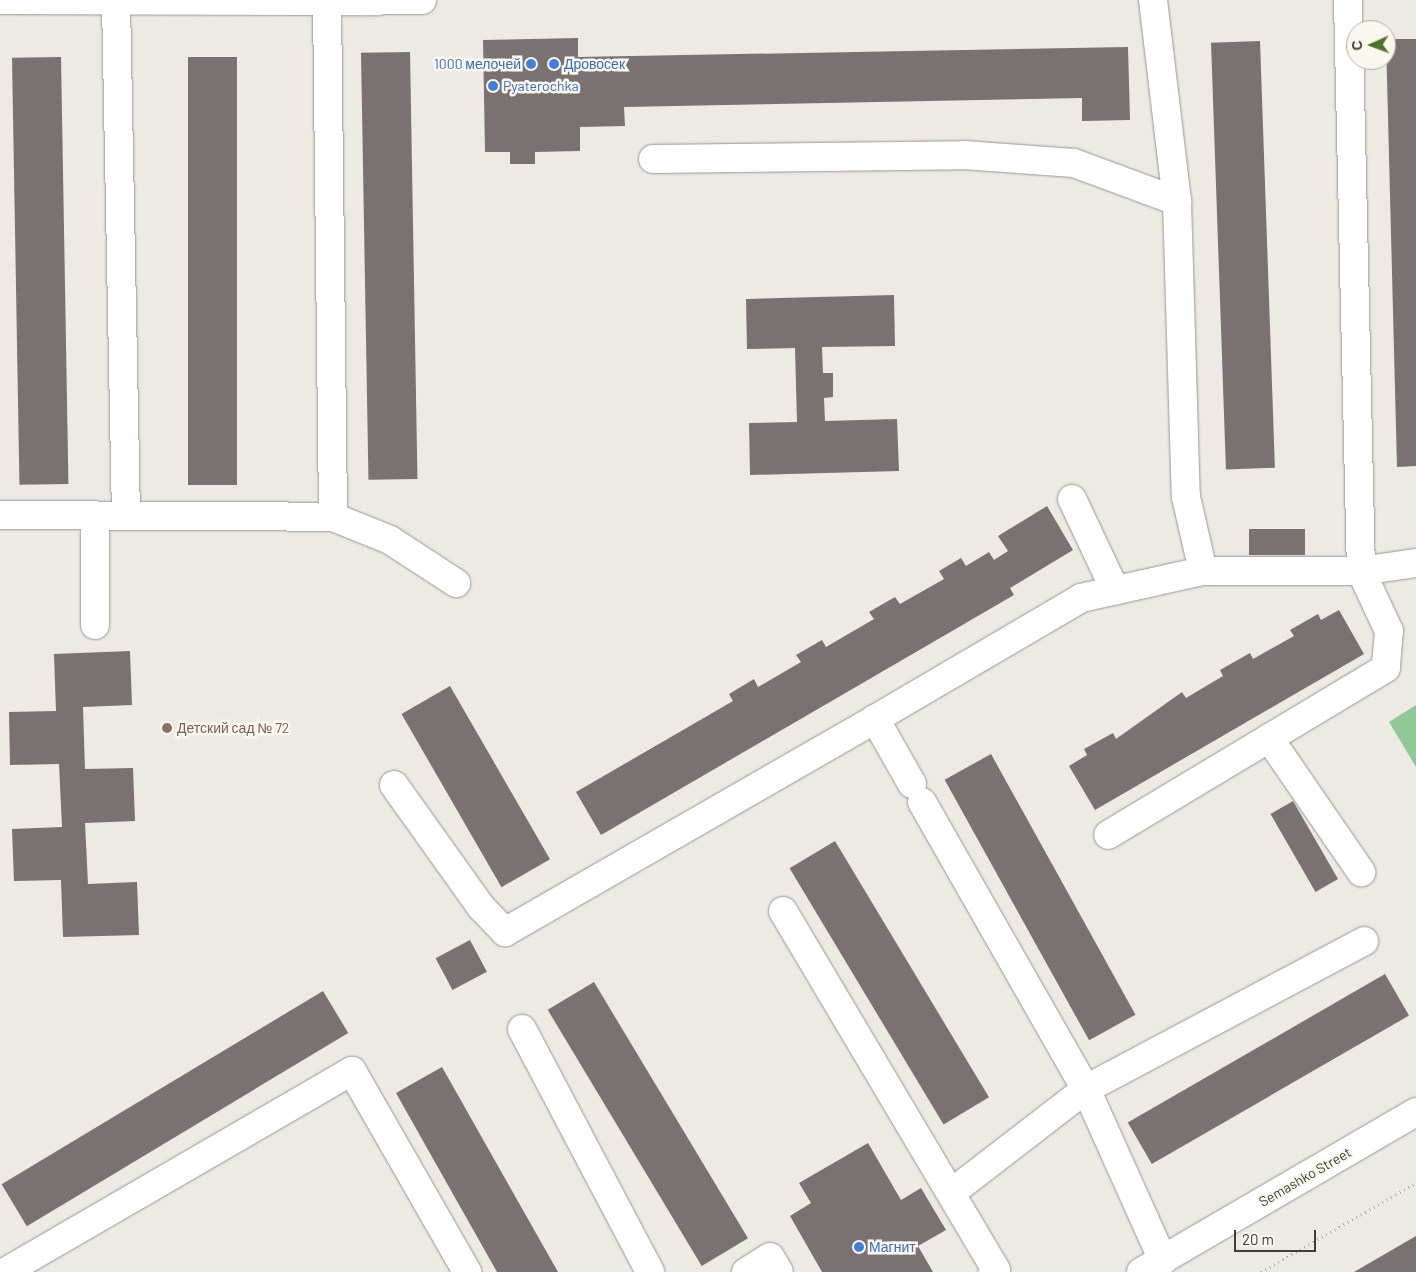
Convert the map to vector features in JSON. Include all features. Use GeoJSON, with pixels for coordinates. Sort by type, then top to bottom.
{"type":"FeatureCollection","features":[{"type":"Feature","properties":{"kind":"street"},"geometry":{"type":"LineString","coordinates":[[0,0],[422,0]]}},
{"type":"Feature","properties":{"kind":"street"},"geometry":{"type":"LineString","coordinates":[[116,0],[126,516]]}},
{"type":"Feature","properties":{"kind":"street"},"geometry":{"type":"LineString","coordinates":[[1153,0],[1177,201],[1186,497],[1203,571]]}},
{"type":"Feature","properties":{"kind":"street"},"geometry":{"type":"LineString","coordinates":[[1108,835],[1386,668],[1389,631],[1361,571],[1348,0]]}},
{"type":"Feature","properties":{"kind":"street"},"geometry":{"type":"LineString","coordinates":[[327,1],[333,517]]}},
{"type":"Feature","properties":{"kind":"street"},"geometry":{"type":"LineString","coordinates":[[653,159],[964,155],[1065,163],[1177,201]]}},
{"type":"Feature","properties":{"kind":"street"},"geometry":{"type":"LineString","coordinates":[[1072,499],[1115,590]]}},
{"type":"Feature","properties":{"kind":"street"},"geometry":{"type":"LineString","coordinates":[[0,515],[333,517],[390,540],[456,583]]}},
{"type":"Feature","properties":{"kind":"street"},"geometry":{"type":"LineString","coordinates":[[95,516],[95,625]]}},
{"type":"Feature","properties":{"kind":"street"},"geometry":{"type":"LineString","coordinates":[[394,785],[481,907],[506,932],[1081,598],[1203,571],[1361,571],[1416,563]]}},
{"type":"Feature","properties":{"kind":"street"},"geometry":{"type":"LineString","coordinates":[[875,719],[1086,1089],[1152,1266]]}},
{"type":"Feature","properties":{"kind":"street"},"geometry":{"type":"LineString","coordinates":[[1269,738],[1361,872]]}},
{"type":"Feature","properties":{"kind":"street"},"geometry":{"type":"LineString","coordinates":[[784,910],[996,1270],[993,1272]]}},
{"type":"Feature","properties":{"kind":"street"},"geometry":{"type":"LineString","coordinates":[[951,1194],[1086,1089],[1364,941]]}},
{"type":"Feature","properties":{"kind":"street"},"geometry":{"type":"LineString","coordinates":[[522,1029],[650,1272]]}},
{"type":"Feature","properties":{"kind":"street"},"geometry":{"type":"LineString","coordinates":[[5,1272],[352,1071],[467,1272]]}},
{"type":"Feature","properties":{"kind":"street","name":"Semashko Street"},"geometry":{"type":"LineString","coordinates":[[1152,1266],[1416,1112]]}},
{"type":"Feature","properties":{"kind":"street"},"geometry":{"type":"LineString","coordinates":[[746,1272],[770,1257],[779,1272]]}},
{"type":"Feature","properties":{"kind":"path"},"geometry":{"type":"LineString","coordinates":[[1261,1272],[1416,1183]]}},
{"type":"Feature","properties":{"kind":"green space"},"geometry":{"type":"Polygon","coordinates":[[[1416,705],[1416,767],[1389,722],[1416,705]]]}},
{"type":"Feature","properties":{"kind":"building"},"geometry":{"type":"Polygon","coordinates":[[[578,38],[578,57],[1128,47],[1130,120],[1082,121],[1082,98],[624,107],[625,126],[580,127],[580,151],[535,152],[535,164],[510,164],[510,152],[485,152],[483,40],[578,38]]]}},
{"type":"Feature","properties":{"kind":"building"},"geometry":{"type":"Polygon","coordinates":[[[1396,39],[1416,39],[1416,466],[1397,467],[1387,70],[1396,70],[1396,39]]]}},
{"type":"Feature","properties":{"kind":"building"},"geometry":{"type":"Polygon","coordinates":[[[1260,41],[1275,468],[1226,469],[1211,43],[1260,41]]]}},
{"type":"Feature","properties":{"kind":"building"},"geometry":{"type":"Polygon","coordinates":[[[410,52],[417,479],[368,480],[361,53],[410,52]]]}},
{"type":"Feature","properties":{"kind":"building"},"geometry":{"type":"Polygon","coordinates":[[[61,57],[68,484],[19,485],[12,58],[61,57]]]}},
{"type":"Feature","properties":{"kind":"building"},"geometry":{"type":"Polygon","coordinates":[[[188,57],[237,57],[237,485],[188,485],[188,57]]]}},
{"type":"Feature","properties":{"kind":"building"},"geometry":{"type":"Polygon","coordinates":[[[894,295],[895,346],[822,347],[823,373],[833,373],[833,397],[824,398],[825,421],[897,419],[899,471],[750,475],[749,423],[797,422],[795,348],[747,349],[746,299],[894,295]]]}},
{"type":"Feature","properties":{"kind":"building"},"geometry":{"type":"Polygon","coordinates":[[[1047,506],[1073,550],[1010,588],[1014,595],[601,835],[576,792],[733,701],[729,694],[754,679],[758,687],[801,662],[796,655],[822,640],[826,647],[874,619],[869,612],[895,597],[900,604],[944,579],[939,571],[961,558],[966,566],[989,552],[994,560],[1008,551],[998,536],[1047,506]]]}},
{"type":"Feature","properties":{"kind":"building"},"geometry":{"type":"Polygon","coordinates":[[[1249,529],[1305,529],[1305,555],[1249,555],[1249,529]]]}},
{"type":"Feature","properties":{"kind":"building"},"geometry":{"type":"Polygon","coordinates":[[[1339,610],[1364,654],[1095,810],[1069,766],[1087,755],[1084,749],[1113,733],[1116,739],[1182,692],[1186,698],[1223,676],[1220,670],[1250,653],[1253,659],[1294,636],[1290,630],[1318,614],[1321,620],[1339,610]]]}},
{"type":"Feature","properties":{"kind":"building"},"geometry":{"type":"Polygon","coordinates":[[[130,651],[132,705],[83,707],[85,769],[133,768],[135,821],[85,823],[88,884],[137,882],[139,935],[63,937],[61,880],[14,881],[12,829],[62,827],[59,764],[10,765],[9,712],[56,711],[54,654],[130,651]]]}},
{"type":"Feature","properties":{"kind":"building"},"geometry":{"type":"Polygon","coordinates":[[[450,686],[550,859],[502,887],[402,714],[450,686]]]}},
{"type":"Feature","properties":{"kind":"building"},"geometry":{"type":"Polygon","coordinates":[[[991,754],[1135,1015],[1089,1040],[945,780],[991,754]]]}},
{"type":"Feature","properties":{"kind":"building"},"geometry":{"type":"Polygon","coordinates":[[[1293,801],[1338,879],[1315,892],[1270,814],[1293,801]]]}},
{"type":"Feature","properties":{"kind":"building"},"geometry":{"type":"Polygon","coordinates":[[[835,841],[989,1097],[944,1125],[790,868],[835,841]]]}},
{"type":"Feature","properties":{"kind":"building"},"geometry":{"type":"Polygon","coordinates":[[[470,940],[487,972],[452,990],[436,958],[470,940]]]}},
{"type":"Feature","properties":{"kind":"building"},"geometry":{"type":"Polygon","coordinates":[[[1385,974],[1409,1016],[1152,1164],[1128,1122],[1385,974]]]}},
{"type":"Feature","properties":{"kind":"building"},"geometry":{"type":"Polygon","coordinates":[[[594,982],[748,1238],[702,1266],[548,1010],[594,982]]]}},
{"type":"Feature","properties":{"kind":"building"},"geometry":{"type":"Polygon","coordinates":[[[323,991],[348,1033],[27,1226],[2,1184],[323,991]]]}},
{"type":"Feature","properties":{"kind":"building"},"geometry":{"type":"Polygon","coordinates":[[[442,1067],[558,1272],[497,1272],[396,1093],[442,1067]]]}},
{"type":"Feature","properties":{"kind":"building"},"geometry":{"type":"Polygon","coordinates":[[[868,1143],[901,1200],[921,1188],[946,1230],[918,1246],[933,1272],[822,1272],[790,1216],[811,1203],[799,1183],[868,1143]]]}},
{"type":"Feature","properties":{"kind":"building"},"geometry":{"type":"Polygon","coordinates":[[[1416,1236],[1416,1272],[1354,1272],[1416,1236]]]}},
{"type":"Feature","properties":{"kind":"place","name":"1000 мелочей"},"geometry":{"type":"Point","coordinates":[531,64]}},
{"type":"Feature","properties":{"kind":"place","name":"Дровосек"},"geometry":{"type":"Point","coordinates":[554,64]}},
{"type":"Feature","properties":{"kind":"place","name":"Pyaterochka"},"geometry":{"type":"Point","coordinates":[493,86]}},
{"type":"Feature","properties":{"kind":"place","name":"Детский сад № 72"},"geometry":{"type":"Point","coordinates":[167,728]}},
{"type":"Feature","properties":{"kind":"place","name":"Магнит"},"geometry":{"type":"Point","coordinates":[859,1247]}}]}
